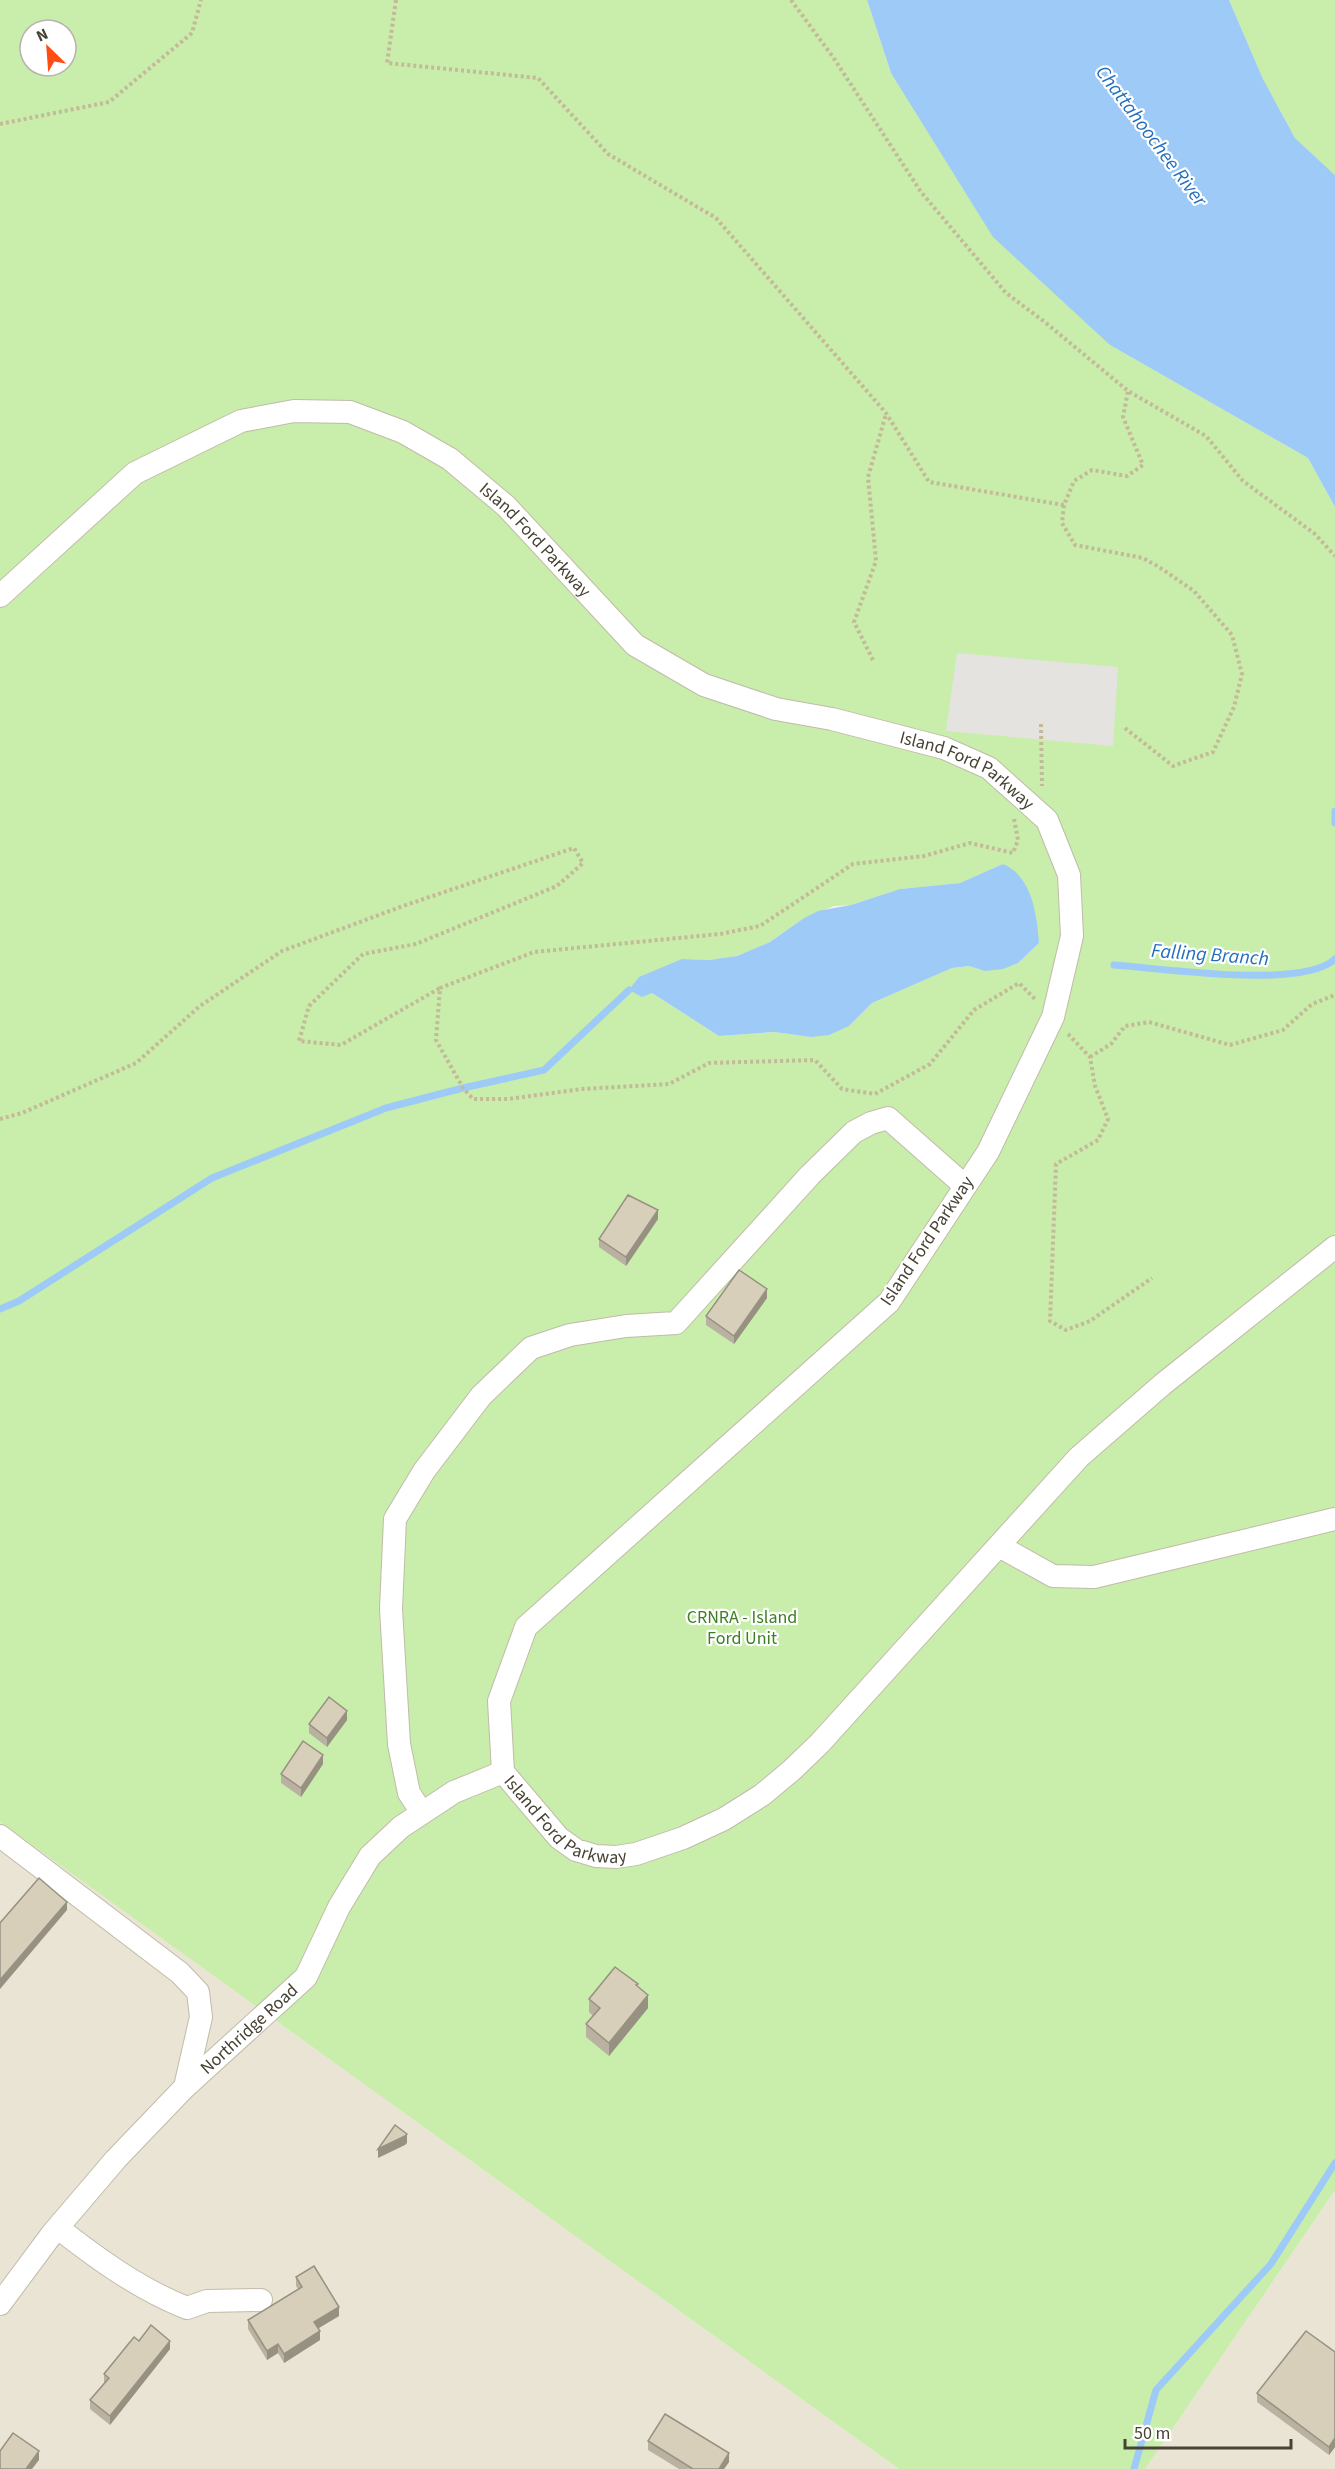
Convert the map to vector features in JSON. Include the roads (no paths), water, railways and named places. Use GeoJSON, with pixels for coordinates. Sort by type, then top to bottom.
{"type":"FeatureCollection","features":[{"type":"Feature","properties":{"kind":"street","name":"Island Ford Parkway"},"geometry":{"type":"LineString","coordinates":[[0,596],[135,473],[241,421],[294,411],[350,412],[403,432],[450,459],[506,506],[635,645],[704,685],[776,709],[832,719],[944,748],[989,768],[1047,820],[1069,875],[1072,936],[1053,1017],[987,1152],[888,1302],[526,1627],[499,1701],[503,1772],[559,1838],[576,1850],[596,1856],[616,1857],[636,1854],[683,1838],[734,1813],[762,1795],[820,1743],[1079,1457],[1163,1384],[1335,1247]]}},
{"type":"Feature","properties":{"kind":"street"},"geometry":{"type":"LineString","coordinates":[[422,1813],[409,1792],[399,1744],[391,1609],[395,1520],[424,1471],[481,1396],[531,1348],[570,1335],[626,1326],[676,1323],[810,1175],[854,1132],[871,1123],[888,1118],[965,1186]]}},
{"type":"Feature","properties":{"kind":"street"},"geometry":{"type":"LineString","coordinates":[[999,1546],[1053,1576],[1094,1577],[1335,1519]]}},
{"type":"Feature","properties":{"kind":"street","name":"Northridge Road"},"geometry":{"type":"LineString","coordinates":[[0,2304],[58,2228],[116,2159],[185,2087],[306,1977],[339,1906],[370,1856],[401,1827],[454,1791],[503,1772]]}},
{"type":"Feature","properties":{"kind":"street"},"geometry":{"type":"LineString","coordinates":[[0,1836],[180,1973],[198,1992],[201,2017],[185,2087]]}},
{"type":"Feature","properties":{"kind":"street"},"geometry":{"type":"LineString","coordinates":[[58,2228],[102,2263],[161,2298],[187,2308],[207,2301],[261,2300]]}},
{"type":"Feature","properties":{"kind":"water","name":"Chattahoochee River"},"geometry":{"type":"Polygon","coordinates":[[[867,0],[1229,0],[1263,79],[1295,138],[1335,175],[1335,507],[1308,458],[1110,345],[993,237],[891,73],[867,0]]]}},
{"type":"Feature","properties":{"kind":"water"},"geometry":{"type":"Polygon","coordinates":[[[1003,864],[1021,877],[1027,887],[1037,921],[1039,943],[1018,963],[1003,969],[985,971],[969,966],[952,968],[872,1003],[849,1026],[829,1035],[811,1037],[774,1032],[719,1036],[652,993],[642,997],[629,990],[639,977],[682,959],[709,960],[737,956],[770,942],[818,911],[851,905],[900,889],[960,883],[1003,864]]]}},
{"type":"Feature","properties":{"kind":"waterway","name":"Falling Branch"},"geometry":{"type":"LineString","coordinates":[[1335,811],[1335,823]]}},
{"type":"Feature","properties":{"kind":"waterway","name":"Falling Branch"},"geometry":{"type":"LineString","coordinates":[[1114,965],[1196,973],[1263,975],[1293,973],[1318,968],[1335,959]]}},
{"type":"Feature","properties":{"kind":"waterway"},"geometry":{"type":"LineString","coordinates":[[0,1309],[19,1301],[212,1178],[386,1108],[544,1070],[629,990]]}},
{"type":"Feature","properties":{"kind":"waterway"},"geometry":{"type":"LineString","coordinates":[[1134,2469],[1156,2390],[1271,2264],[1335,2163]]}},
{"type":"Feature","properties":{"kind":"park label","name":"CRNRA - Island Ford Unit"},"geometry":{"type":"Point","coordinates":[742,1627]}}]}
